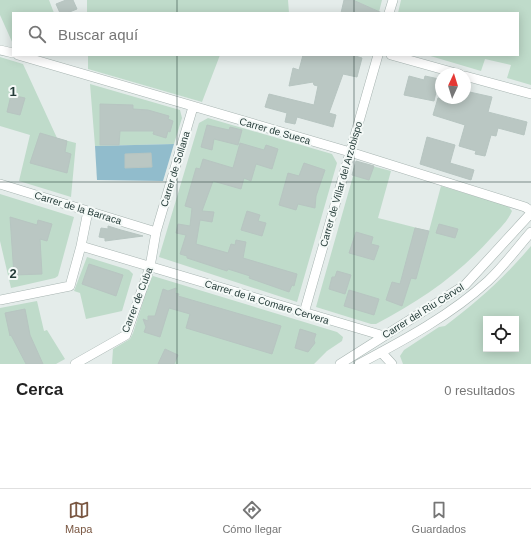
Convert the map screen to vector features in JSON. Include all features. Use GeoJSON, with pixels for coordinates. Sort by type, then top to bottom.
{"type":"FeatureCollection","features":[{"type":"Feature","properties":{"kind":"street"},"geometry":{"type":"LineString","coordinates":[[390,12],[393,0]]}},
{"type":"Feature","properties":{"kind":"street"},"geometry":{"type":"LineString","coordinates":[[0,50],[12,53]]}},
{"type":"Feature","properties":{"kind":"street","name":"Carrer de Sueca"},"geometry":{"type":"LineString","coordinates":[[21,56],[350,152],[525,207],[531,212]]}},
{"type":"Feature","properties":{"kind":"street","name":"Carrer de Villar del Arzobispo"},"geometry":{"type":"LineString","coordinates":[[304,313],[378,56]]}},
{"type":"Feature","properties":{"kind":"street"},"geometry":{"type":"LineString","coordinates":[[395,56],[438,68]]}},
{"type":"Feature","properties":{"kind":"street"},"geometry":{"type":"LineString","coordinates":[[471,78],[531,94]]}},
{"type":"Feature","properties":{"kind":"street","name":"Carrer de Sollana"},"geometry":{"type":"LineString","coordinates":[[156,232],[193,107]]}},
{"type":"Feature","properties":{"kind":"street","name":"Carrer de la Barraca"},"geometry":{"type":"LineString","coordinates":[[0,184],[156,232]]}},
{"type":"Feature","properties":{"kind":"street"},"geometry":{"type":"LineString","coordinates":[[0,300],[70,286],[81,246],[88,211]]}},
{"type":"Feature","properties":{"kind":"street","name":"Carrer del Riu Cèrvol"},"geometry":{"type":"LineString","coordinates":[[340,364],[465,285],[531,212]]}},
{"type":"Feature","properties":{"kind":"street","name":"Carrer de Cuba"},"geometry":{"type":"LineString","coordinates":[[74,364],[126,335],[150,267],[156,232]]}},
{"type":"Feature","properties":{"kind":"street","name":"Carrer del Riu Cèrvol"},"geometry":{"type":"LineString","coordinates":[[360,364],[439,319],[490,280],[531,232]]}},
{"type":"Feature","properties":{"kind":"street","name":"Carrer de la Comare Cervera"},"geometry":{"type":"LineString","coordinates":[[81,246],[384,336]]}},
{"type":"Feature","properties":{"kind":"street"},"geometry":{"type":"LineString","coordinates":[[381,352],[392,364]]}},
{"type":"Feature","properties":{"kind":"green space"},"geometry":{"type":"Polygon","coordinates":[[[0,0],[49,0],[54,12],[12,12],[12,42],[0,15],[0,0]]]}},
{"type":"Feature","properties":{"kind":"green space"},"geometry":{"type":"Polygon","coordinates":[[[87,0],[288,0],[289,12],[87,12],[87,0]]]}},
{"type":"Feature","properties":{"kind":"green space"},"geometry":{"type":"Polygon","coordinates":[[[353,0],[382,0],[379,12],[353,0]]]}},
{"type":"Feature","properties":{"kind":"green space"},"geometry":{"type":"Polygon","coordinates":[[[401,0],[531,0],[531,85],[507,78],[511,65],[485,59],[481,71],[430,56],[519,56],[519,12],[398,12],[401,0]]]}},
{"type":"Feature","properties":{"kind":"green space"},"geometry":{"type":"Polygon","coordinates":[[[88,56],[220,56],[202,102],[88,69],[88,56]]]}},
{"type":"Feature","properties":{"kind":"green space"},"geometry":{"type":"Polygon","coordinates":[[[0,57],[23,64],[57,138],[76,143],[71,197],[19,181],[30,135],[0,126],[0,57]]]}},
{"type":"Feature","properties":{"kind":"green space"},"geometry":{"type":"Polygon","coordinates":[[[90,84],[180,110],[182,118],[174,144],[95,146],[90,84]]]}},
{"type":"Feature","properties":{"kind":"green space"},"geometry":{"type":"Polygon","coordinates":[[[208,118],[332,154],[337,163],[297,302],[159,257],[199,123],[208,118]]]}},
{"type":"Feature","properties":{"kind":"green space"},"geometry":{"type":"Polygon","coordinates":[[[357,162],[391,171],[378,218],[429,231],[441,186],[508,206],[512,211],[505,222],[491,238],[452,275],[408,306],[376,324],[371,324],[316,307],[357,162]]]}},
{"type":"Feature","properties":{"kind":"green space"},"geometry":{"type":"Polygon","coordinates":[[[0,194],[74,217],[58,276],[11,288],[0,241],[0,194]]]}},
{"type":"Feature","properties":{"kind":"green space"},"geometry":{"type":"Polygon","coordinates":[[[531,246],[531,364],[403,364],[400,356],[404,350],[439,327],[445,326],[457,317],[490,289],[531,246]]]}},
{"type":"Feature","properties":{"kind":"green space"},"geometry":{"type":"Polygon","coordinates":[[[87,257],[129,270],[133,274],[122,311],[86,319],[80,293],[74,291],[87,257]]]}},
{"type":"Feature","properties":{"kind":"green space"},"geometry":{"type":"Polygon","coordinates":[[[153,276],[337,332],[343,337],[342,341],[327,351],[314,364],[112,364],[113,349],[130,339],[133,333],[151,277],[153,276]]]}},
{"type":"Feature","properties":{"kind":"green space"},"geometry":{"type":"Polygon","coordinates":[[[37,301],[44,331],[47,330],[65,359],[56,364],[0,364],[0,308],[37,301]]]}},
{"type":"Feature","properties":{"kind":"water"},"geometry":{"type":"Polygon","coordinates":[[[174,144],[163,181],[97,180],[95,146],[174,144]]]}},
{"type":"Feature","properties":{"kind":"building"},"geometry":{"type":"Polygon","coordinates":[[[66,0],[73,0],[77,9],[70,12],[60,12],[56,4],[66,0]]]}},
{"type":"Feature","properties":{"kind":"building"},"geometry":{"type":"Polygon","coordinates":[[[344,0],[353,0],[380,12],[341,12],[344,0]]]}},
{"type":"Feature","properties":{"kind":"building"},"geometry":{"type":"Polygon","coordinates":[[[303,56],[355,56],[362,58],[357,77],[343,74],[329,113],[336,115],[333,127],[297,117],[295,124],[285,122],[287,113],[265,107],[269,94],[314,105],[318,86],[314,85],[313,82],[289,86],[293,68],[299,70],[303,56]]]}},
{"type":"Feature","properties":{"kind":"building"},"geometry":{"type":"Polygon","coordinates":[[[409,76],[424,80],[425,76],[435,78],[434,101],[404,95],[409,76]]]}},
{"type":"Feature","properties":{"kind":"building"},"geometry":{"type":"Polygon","coordinates":[[[471,92],[492,97],[488,112],[527,122],[524,135],[498,128],[496,136],[491,135],[485,156],[475,154],[476,151],[459,146],[465,125],[433,115],[436,104],[471,104],[471,92]]]}},
{"type":"Feature","properties":{"kind":"building"},"geometry":{"type":"Polygon","coordinates":[[[11,95],[25,98],[20,115],[7,112],[11,95]]]}},
{"type":"Feature","properties":{"kind":"building"},"geometry":{"type":"Polygon","coordinates":[[[100,104],[133,105],[133,109],[148,110],[169,116],[168,119],[173,121],[170,132],[168,131],[166,138],[153,134],[154,131],[120,131],[119,145],[100,145],[100,104]]]}},
{"type":"Feature","properties":{"kind":"building"},"geometry":{"type":"Polygon","coordinates":[[[207,125],[229,130],[230,127],[242,130],[238,145],[214,139],[212,150],[201,147],[207,125]]]}},
{"type":"Feature","properties":{"kind":"building"},"geometry":{"type":"Polygon","coordinates":[[[40,133],[67,141],[65,152],[71,154],[67,173],[30,163],[40,133]]]}},
{"type":"Feature","properties":{"kind":"building"},"geometry":{"type":"Polygon","coordinates":[[[427,137],[455,145],[450,163],[474,170],[471,180],[420,164],[427,137]]]}},
{"type":"Feature","properties":{"kind":"building"},"geometry":{"type":"Polygon","coordinates":[[[240,143],[264,150],[266,145],[278,149],[272,169],[256,164],[251,181],[244,178],[241,189],[213,181],[202,211],[214,212],[212,222],[200,220],[196,244],[228,253],[231,244],[235,245],[236,240],[246,242],[243,258],[297,274],[294,286],[292,285],[289,292],[249,278],[250,276],[228,269],[227,271],[187,258],[187,256],[180,254],[186,235],[176,233],[178,224],[190,226],[192,208],[185,206],[196,168],[200,169],[203,159],[233,168],[240,143]]]}},
{"type":"Feature","properties":{"kind":"building"},"geometry":{"type":"Polygon","coordinates":[[[151,153],[152,167],[125,168],[125,154],[151,153]]]}},
{"type":"Feature","properties":{"kind":"building"},"geometry":{"type":"Polygon","coordinates":[[[356,161],[374,166],[369,180],[352,175],[356,161]]]}},
{"type":"Feature","properties":{"kind":"building"},"geometry":{"type":"Polygon","coordinates":[[[304,163],[325,170],[316,196],[315,208],[298,204],[296,210],[279,205],[288,173],[299,176],[304,163]]]}},
{"type":"Feature","properties":{"kind":"building"},"geometry":{"type":"Polygon","coordinates":[[[247,211],[260,215],[258,221],[266,223],[262,236],[241,230],[247,211]]]}},
{"type":"Feature","properties":{"kind":"building"},"geometry":{"type":"Polygon","coordinates":[[[10,217],[37,225],[38,220],[52,224],[47,241],[40,239],[42,274],[14,275],[10,217]]]}},
{"type":"Feature","properties":{"kind":"building"},"geometry":{"type":"Polygon","coordinates":[[[439,224],[458,229],[455,238],[436,233],[439,224]]]}},
{"type":"Feature","properties":{"kind":"building"},"geometry":{"type":"Polygon","coordinates":[[[108,226],[143,236],[105,241],[105,238],[99,237],[101,228],[108,229],[108,226]]]}},
{"type":"Feature","properties":{"kind":"building"},"geometry":{"type":"Polygon","coordinates":[[[415,228],[429,231],[416,279],[411,278],[402,306],[386,300],[392,282],[400,284],[415,228]]]}},
{"type":"Feature","properties":{"kind":"building"},"geometry":{"type":"Polygon","coordinates":[[[356,232],[373,237],[371,244],[379,246],[374,260],[349,253],[356,232]]]}},
{"type":"Feature","properties":{"kind":"building"},"geometry":{"type":"Polygon","coordinates":[[[89,264],[123,275],[116,296],[82,284],[89,264]]]}},
{"type":"Feature","properties":{"kind":"building"},"geometry":{"type":"Polygon","coordinates":[[[337,271],[351,275],[345,294],[329,289],[332,277],[335,277],[337,271]]]}},
{"type":"Feature","properties":{"kind":"building"},"geometry":{"type":"Polygon","coordinates":[[[176,288],[175,293],[179,294],[178,296],[281,326],[272,354],[186,328],[190,314],[169,308],[160,337],[144,332],[146,327],[143,319],[148,321],[148,316],[155,316],[163,289],[168,291],[176,288]]]}},
{"type":"Feature","properties":{"kind":"building"},"geometry":{"type":"Polygon","coordinates":[[[349,290],[379,299],[374,315],[344,306],[349,290]]]}},
{"type":"Feature","properties":{"kind":"building"},"geometry":{"type":"Polygon","coordinates":[[[25,309],[30,335],[43,364],[26,364],[11,335],[10,336],[5,313],[25,309]]]}},
{"type":"Feature","properties":{"kind":"building"},"geometry":{"type":"Polygon","coordinates":[[[300,329],[316,334],[314,340],[315,343],[308,352],[295,348],[300,329]]]}},
{"type":"Feature","properties":{"kind":"building"},"geometry":{"type":"Polygon","coordinates":[[[165,349],[178,355],[174,364],[158,364],[165,349]]]}}]}
